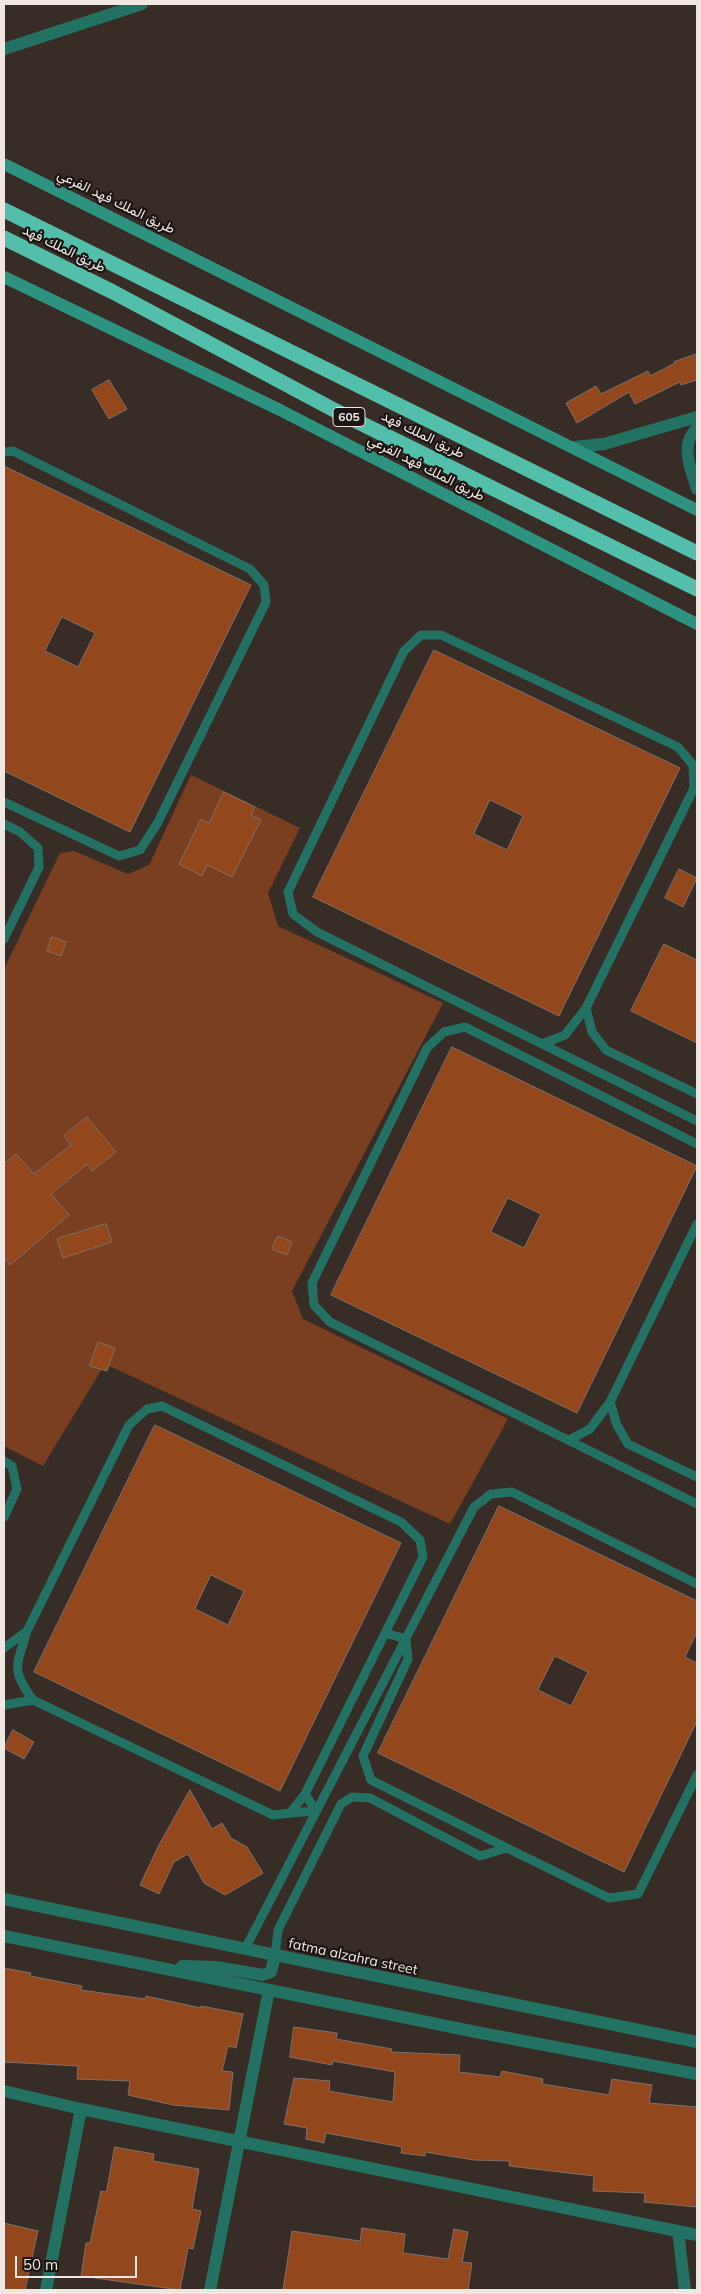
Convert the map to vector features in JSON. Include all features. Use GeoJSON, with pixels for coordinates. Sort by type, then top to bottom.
{"type":"FeatureCollection","features":[{"type":"Feature","properties":{"kind":"highway","name":"طريق الملك فهد"},"geometry":{"type":"LineString","coordinates":[[4,210],[697,553]]}},
{"type":"Feature","properties":{"kind":"highway","name":"طريق الملك فهد"},"geometry":{"type":"LineString","coordinates":[[4,238],[113,292],[336,411],[697,589]]}},
{"type":"Feature","properties":{"kind":"main road","name":"طريق الملك فهد الفرعي"},"geometry":{"type":"LineString","coordinates":[[4,164],[697,510]]}},
{"type":"Feature","properties":{"kind":"main road","name":"طريق الملك فهد الفرعي"},"geometry":{"type":"LineString","coordinates":[[4,277],[278,409],[697,624]]}},
{"type":"Feature","properties":{"kind":"street"},"geometry":{"type":"LineString","coordinates":[[4,49],[142,4]]}},
{"type":"Feature","properties":{"kind":"street"},"geometry":{"type":"LineString","coordinates":[[573,447],[604,444],[697,417]]}},
{"type":"Feature","properties":{"kind":"street"},"geometry":{"type":"LineString","coordinates":[[697,428],[692,433],[687,447],[689,463],[697,489]]}},
{"type":"Feature","properties":{"kind":"street","name":"fatma alzahra street"},"geometry":{"type":"LineString","coordinates":[[4,1899],[697,2042]]}},
{"type":"Feature","properties":{"kind":"street"},"geometry":{"type":"LineString","coordinates":[[4,1936],[697,2074]]}},
{"type":"Feature","properties":{"kind":"street"},"geometry":{"type":"LineString","coordinates":[[152,1966],[216,1967],[263,1975],[271,1972],[275,1956]]}},
{"type":"Feature","properties":{"kind":"street"},"geometry":{"type":"LineString","coordinates":[[210,2290],[268,1990]]}},
{"type":"Feature","properties":{"kind":"street"},"geometry":{"type":"LineString","coordinates":[[4,2091],[81,2109],[697,2235]]}},
{"type":"Feature","properties":{"kind":"street"},"geometry":{"type":"LineString","coordinates":[[46,2290],[81,2109]]}},
{"type":"Feature","properties":{"kind":"street"},"geometry":{"type":"LineString","coordinates":[[678,2231],[684,2290]]}},
{"type":"Feature","properties":{"kind":"lane"},"geometry":{"type":"LineString","coordinates":[[4,452],[13,451],[250,569],[264,585],[266,602],[157,824],[140,850],[119,856],[4,802]]}},
{"type":"Feature","properties":{"kind":"lane"},"geometry":{"type":"LineString","coordinates":[[542,1044],[565,1035],[586,1008],[694,788],[693,765],[678,747],[441,635],[421,635],[404,652],[288,892],[293,914],[317,932],[542,1044],[697,1121]]}},
{"type":"Feature","properties":{"kind":"lane"},"geometry":{"type":"LineString","coordinates":[[4,824],[20,832],[38,848],[39,867],[4,939]]}},
{"type":"Feature","properties":{"kind":"lane"},"geometry":{"type":"LineString","coordinates":[[586,1008],[592,1032],[606,1050],[697,1094]]}},
{"type":"Feature","properties":{"kind":"lane"},"geometry":{"type":"LineString","coordinates":[[697,1144],[465,1027],[444,1032],[427,1048],[312,1283],[314,1305],[330,1322],[697,1504]]}},
{"type":"Feature","properties":{"kind":"lane"},"geometry":{"type":"LineString","coordinates":[[568,1440],[590,1428],[610,1402],[697,1224]]}},
{"type":"Feature","properties":{"kind":"lane"},"geometry":{"type":"LineString","coordinates":[[610,1402],[617,1426],[628,1444],[697,1477]]}},
{"type":"Feature","properties":{"kind":"lane"},"geometry":{"type":"LineString","coordinates":[[290,1813],[305,1794],[423,1557],[420,1540],[401,1522],[162,1406],[147,1409],[129,1425],[27,1630],[16,1669],[21,1684],[32,1700],[273,1815],[316,1812],[305,1794]]}},
{"type":"Feature","properties":{"kind":"lane"},"geometry":{"type":"LineString","coordinates":[[4,1461],[12,1466],[18,1489],[4,1517]]}},
{"type":"Feature","properties":{"kind":"lane"},"geometry":{"type":"LineString","coordinates":[[245,1949],[474,1507],[491,1494],[512,1492],[697,1584]]}},
{"type":"Feature","properties":{"kind":"lane"},"geometry":{"type":"LineString","coordinates":[[4,1648],[27,1630]]}},
{"type":"Feature","properties":{"kind":"lane"},"geometry":{"type":"LineString","coordinates":[[385,1633],[406,1639]]}},
{"type":"Feature","properties":{"kind":"lane"},"geometry":{"type":"LineString","coordinates":[[406,1639],[408,1659],[363,1756],[371,1780],[609,1898],[638,1894],[697,1774]]}},
{"type":"Feature","properties":{"kind":"lane"},"geometry":{"type":"LineString","coordinates":[[4,1705],[32,1700]]}},
{"type":"Feature","properties":{"kind":"lane"},"geometry":{"type":"LineString","coordinates":[[275,1956],[278,1930],[341,1804],[352,1797],[370,1798],[480,1856],[507,1848]]}},
{"type":"Feature","properties":{"kind":"shaded area"},"geometry":{"type":"Polygon","coordinates":[[[191,775],[300,828],[268,893],[278,926],[443,1003],[292,1291],[303,1319],[508,1419],[450,1524],[105,1364],[43,1466],[4,1446],[4,969],[60,853],[74,851],[128,874],[149,865],[191,775]]]}},
{"type":"Feature","properties":{"kind":"building"},"geometry":{"type":"Polygon","coordinates":[[[697,354],[697,380],[681,385],[680,382],[635,404],[629,392],[577,423],[566,403],[596,386],[601,394],[648,371],[650,376],[674,362],[697,354]]]}},
{"type":"Feature","properties":{"kind":"building"},"geometry":{"type":"Polygon","coordinates":[[[109,380],[127,409],[109,419],[92,390],[109,380]]]}},
{"type":"Feature","properties":{"kind":"building"},"geometry":{"type":"Polygon","coordinates":[[[4,466],[251,585],[130,832],[4,771],[4,466]],[[62,617],[45,651],[78,667],[95,633],[62,617]]]}},
{"type":"Feature","properties":{"kind":"building"},"geometry":{"type":"Polygon","coordinates":[[[434,650],[680,768],[559,1016],[313,897],[434,650]],[[490,800],[474,834],[507,850],[523,816],[490,800]]]}},
{"type":"Feature","properties":{"kind":"building"},"geometry":{"type":"Polygon","coordinates":[[[224,792],[255,807],[251,815],[261,820],[232,877],[207,865],[202,876],[179,864],[201,819],[209,823],[224,792]]]}},
{"type":"Feature","properties":{"kind":"building"},"geometry":{"type":"Polygon","coordinates":[[[679,869],[697,878],[683,907],[665,898],[679,869]]]}},
{"type":"Feature","properties":{"kind":"building"},"geometry":{"type":"Polygon","coordinates":[[[52,937],[66,942],[61,956],[47,951],[52,937]]]}},
{"type":"Feature","properties":{"kind":"building"},"geometry":{"type":"Polygon","coordinates":[[[664,944],[697,960],[697,1043],[631,1011],[664,944]]]}},
{"type":"Feature","properties":{"kind":"building"},"geometry":{"type":"Polygon","coordinates":[[[452,1047],[697,1166],[577,1413],[331,1295],[452,1047]],[[508,1198],[491,1232],[524,1248],[541,1214],[508,1198]]]}},
{"type":"Feature","properties":{"kind":"building"},"geometry":{"type":"Polygon","coordinates":[[[87,1117],[116,1152],[92,1171],[87,1164],[51,1194],[69,1215],[10,1265],[4,1257],[4,1164],[16,1154],[34,1174],[71,1145],[64,1136],[87,1117]]]}},
{"type":"Feature","properties":{"kind":"building"},"geometry":{"type":"Polygon","coordinates":[[[106,1224],[112,1242],[63,1258],[57,1239],[106,1224]]]}},
{"type":"Feature","properties":{"kind":"building"},"geometry":{"type":"Polygon","coordinates":[[[278,1236],[292,1242],[287,1255],[272,1249],[278,1236]]]}},
{"type":"Feature","properties":{"kind":"building"},"geometry":{"type":"Polygon","coordinates":[[[98,1342],[115,1348],[107,1371],[90,1366],[98,1342]]]}},
{"type":"Feature","properties":{"kind":"building"},"geometry":{"type":"Polygon","coordinates":[[[155,1425],[401,1543],[280,1791],[34,1672],[155,1425]],[[211,1575],[195,1609],[228,1625],[244,1591],[211,1575]]]}},
{"type":"Feature","properties":{"kind":"building"},"geometry":{"type":"Polygon","coordinates":[[[499,1506],[697,1601],[697,1632],[685,1657],[697,1663],[697,1721],[624,1872],[378,1753],[499,1506]],[[555,1656],[538,1690],[571,1706],[588,1672],[555,1656]]]}},
{"type":"Feature","properties":{"kind":"building"},"geometry":{"type":"Polygon","coordinates":[[[13,1730],[34,1742],[24,1759],[4,1748],[13,1730]]]}},
{"type":"Feature","properties":{"kind":"building"},"geometry":{"type":"Polygon","coordinates":[[[190,1790],[212,1829],[222,1823],[231,1838],[247,1847],[263,1873],[225,1895],[204,1883],[188,1854],[174,1862],[159,1894],[140,1885],[159,1845],[190,1790]]]}},
{"type":"Feature","properties":{"kind":"building"},"geometry":{"type":"Polygon","coordinates":[[[4,1968],[31,1973],[30,1976],[82,1986],[81,1990],[145,1999],[146,1996],[201,2008],[201,2006],[243,2014],[236,2048],[228,2046],[222,2071],[233,2072],[229,2110],[173,2105],[128,2095],[130,2081],[77,2079],[78,2066],[4,2062],[4,1968]]]}},
{"type":"Feature","properties":{"kind":"building"},"geometry":{"type":"Polygon","coordinates":[[[294,2027],[337,2033],[336,2039],[392,2049],[391,2052],[460,2055],[459,2072],[500,2077],[502,2071],[543,2079],[542,2084],[609,2095],[612,2079],[652,2085],[649,2103],[697,2107],[697,2207],[644,2202],[645,2193],[593,2191],[594,2176],[509,2166],[510,2161],[474,2160],[425,2152],[425,2156],[401,2153],[402,2147],[326,2133],[324,2143],[306,2139],[307,2128],[284,2124],[294,2078],[330,2081],[329,2091],[393,2102],[395,2072],[333,2061],[332,2065],[290,2057],[294,2027]]]}},
{"type":"Feature","properties":{"kind":"building"},"geometry":{"type":"Polygon","coordinates":[[[115,2147],[154,2154],[153,2161],[199,2169],[192,2209],[201,2211],[193,2249],[188,2248],[180,2290],[81,2276],[86,2243],[90,2243],[101,2191],[106,2192],[115,2147]]]}},
{"type":"Feature","properties":{"kind":"building"},"geometry":{"type":"Polygon","coordinates":[[[4,2223],[38,2231],[25,2290],[4,2290],[4,2223]]]}},
{"type":"Feature","properties":{"kind":"building"},"geometry":{"type":"Polygon","coordinates":[[[362,2228],[405,2234],[403,2253],[448,2259],[454,2229],[468,2232],[462,2262],[472,2263],[468,2290],[283,2290],[292,2231],[360,2241],[362,2228]]]}}]}
